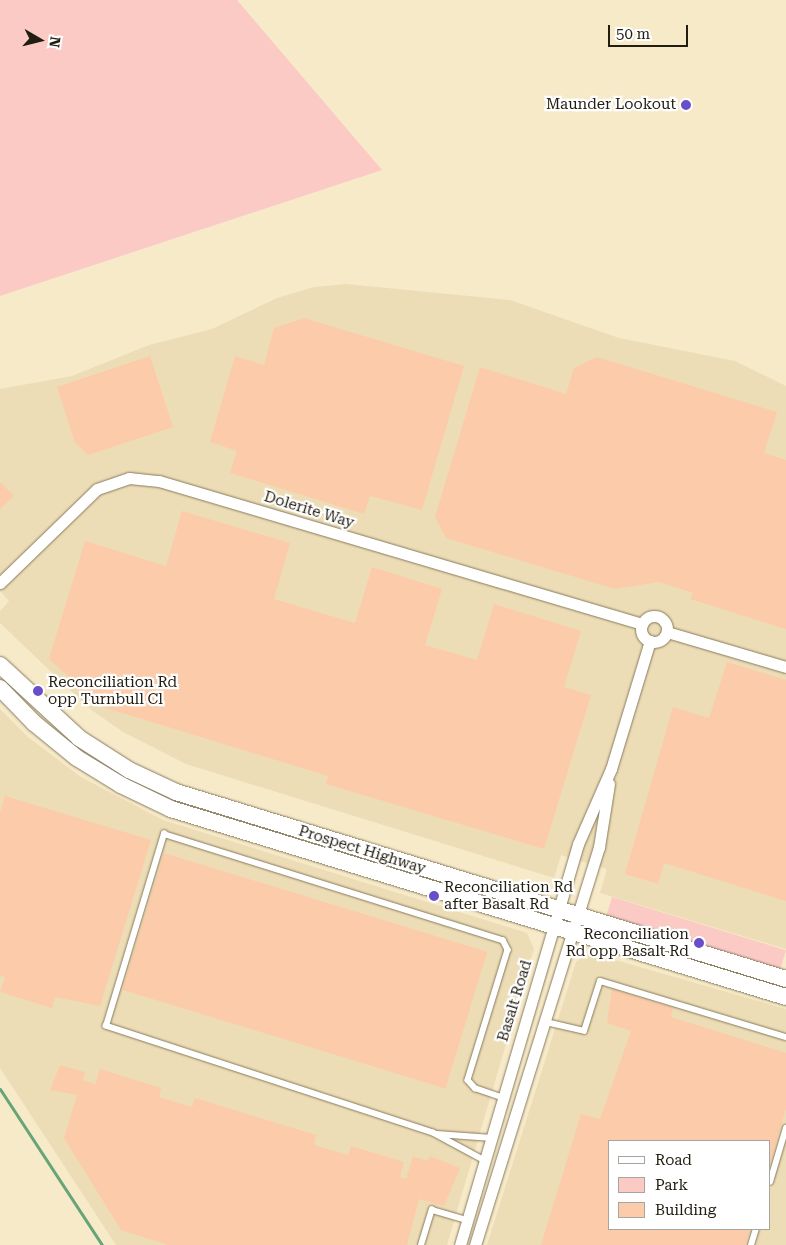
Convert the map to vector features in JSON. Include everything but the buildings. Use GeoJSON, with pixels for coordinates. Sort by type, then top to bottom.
{"type":"FeatureCollection","features":[{"type":"Feature","properties":{"kind":"main road","name":"Prospect Highway"},"geometry":{"type":"LineString","coordinates":[[0,665],[79,738],[161,786],[786,979]]}},
{"type":"Feature","properties":{"kind":"main road","name":"Prospect Highway"},"geometry":{"type":"LineString","coordinates":[[0,688],[65,749],[107,778],[159,804],[786,997]]}},
{"type":"Feature","properties":{"kind":"street","name":"Dolerite Way"},"geometry":{"type":"LineString","coordinates":[[0,583],[97,489],[129,478],[159,481],[642,624]]}},
{"type":"Feature","properties":{"kind":"street"},"geometry":{"type":"LineString","coordinates":[[667,632],[662,640],[650,641],[642,632],[642,624],[648,618],[660,617],[667,632],[786,668]]}},
{"type":"Feature","properties":{"kind":"street","name":"Basalt Road"},"geometry":{"type":"LineString","coordinates":[[460,1245],[578,844],[611,769],[650,641]]}},
{"type":"Feature","properties":{"kind":"street","name":"Basalt Road"},"geometry":{"type":"LineString","coordinates":[[475,1245],[599,847],[611,769]]}},
{"type":"Feature","properties":{"kind":"street"},"geometry":{"type":"LineString","coordinates":[[486,1156],[502,1157]]}},
{"type":"Feature","properties":{"kind":"lane"},"geometry":{"type":"LineString","coordinates":[[486,1156],[433,1133],[106,1026],[164,834],[503,940],[508,950],[468,1080],[475,1088],[504,1098]]}},
{"type":"Feature","properties":{"kind":"lane"},"geometry":{"type":"LineString","coordinates":[[546,1022],[584,1032],[600,980],[786,1037]]}},
{"type":"Feature","properties":{"kind":"lane"},"geometry":{"type":"LineString","coordinates":[[771,1179],[786,1128]]}},
{"type":"Feature","properties":{"kind":"lane"},"geometry":{"type":"LineString","coordinates":[[433,1133],[492,1138]]}},
{"type":"Feature","properties":{"kind":"lane"},"geometry":{"type":"LineString","coordinates":[[421,1245],[432,1210],[467,1220]]}},
{"type":"Feature","properties":{"kind":"lane"},"geometry":{"type":"LineString","coordinates":[[751,1245],[756,1230]]}},
{"type":"Feature","properties":{"kind":"shaded area"},"geometry":{"type":"Polygon","coordinates":[[[346,284],[510,300],[619,338],[735,361],[786,386],[786,949],[600,893],[607,869],[561,855],[554,878],[186,764],[123,732],[90,709],[0,623],[0,611],[9,601],[0,591],[0,389],[72,376],[149,345],[212,329],[277,298],[314,287],[346,284]]]}},
{"type":"Feature","properties":{"kind":"shaded area"},"geometry":{"type":"Polygon","coordinates":[[[0,709],[28,737],[81,777],[163,820],[527,933],[534,949],[447,1245],[116,1245],[0,1068],[0,709]]]}},
{"type":"Feature","properties":{"kind":"shaded area"},"geometry":{"type":"Polygon","coordinates":[[[588,952],[786,1009],[786,1245],[487,1245],[576,962],[588,952]]]}},
{"type":"Feature","properties":{"kind":"green space"},"geometry":{"type":"Polygon","coordinates":[[[0,0],[237,0],[382,170],[0,296],[0,0]]]}},
{"type":"Feature","properties":{"kind":"green space"},"geometry":{"type":"Polygon","coordinates":[[[612,897],[786,950],[780,970],[606,917],[612,897]]]}},
{"type":"Feature","properties":{"kind":"waterway"},"geometry":{"type":"LineString","coordinates":[[0,1089],[102,1245]]}},
{"type":"Feature","properties":{"kind":"place","name":"Maunder Lookout"},"geometry":{"type":"Point","coordinates":[686,105]}},
{"type":"Feature","properties":{"kind":"place","name":"Reconciliation Rd opp Turnbull Cl"},"geometry":{"type":"Point","coordinates":[38,691]}},
{"type":"Feature","properties":{"kind":"place","name":"Reconciliation Rd after Basalt Rd"},"geometry":{"type":"Point","coordinates":[434,896]}},
{"type":"Feature","properties":{"kind":"place","name":"Reconciliation Rd opp Basalt Rd"},"geometry":{"type":"Point","coordinates":[699,943]}}]}
